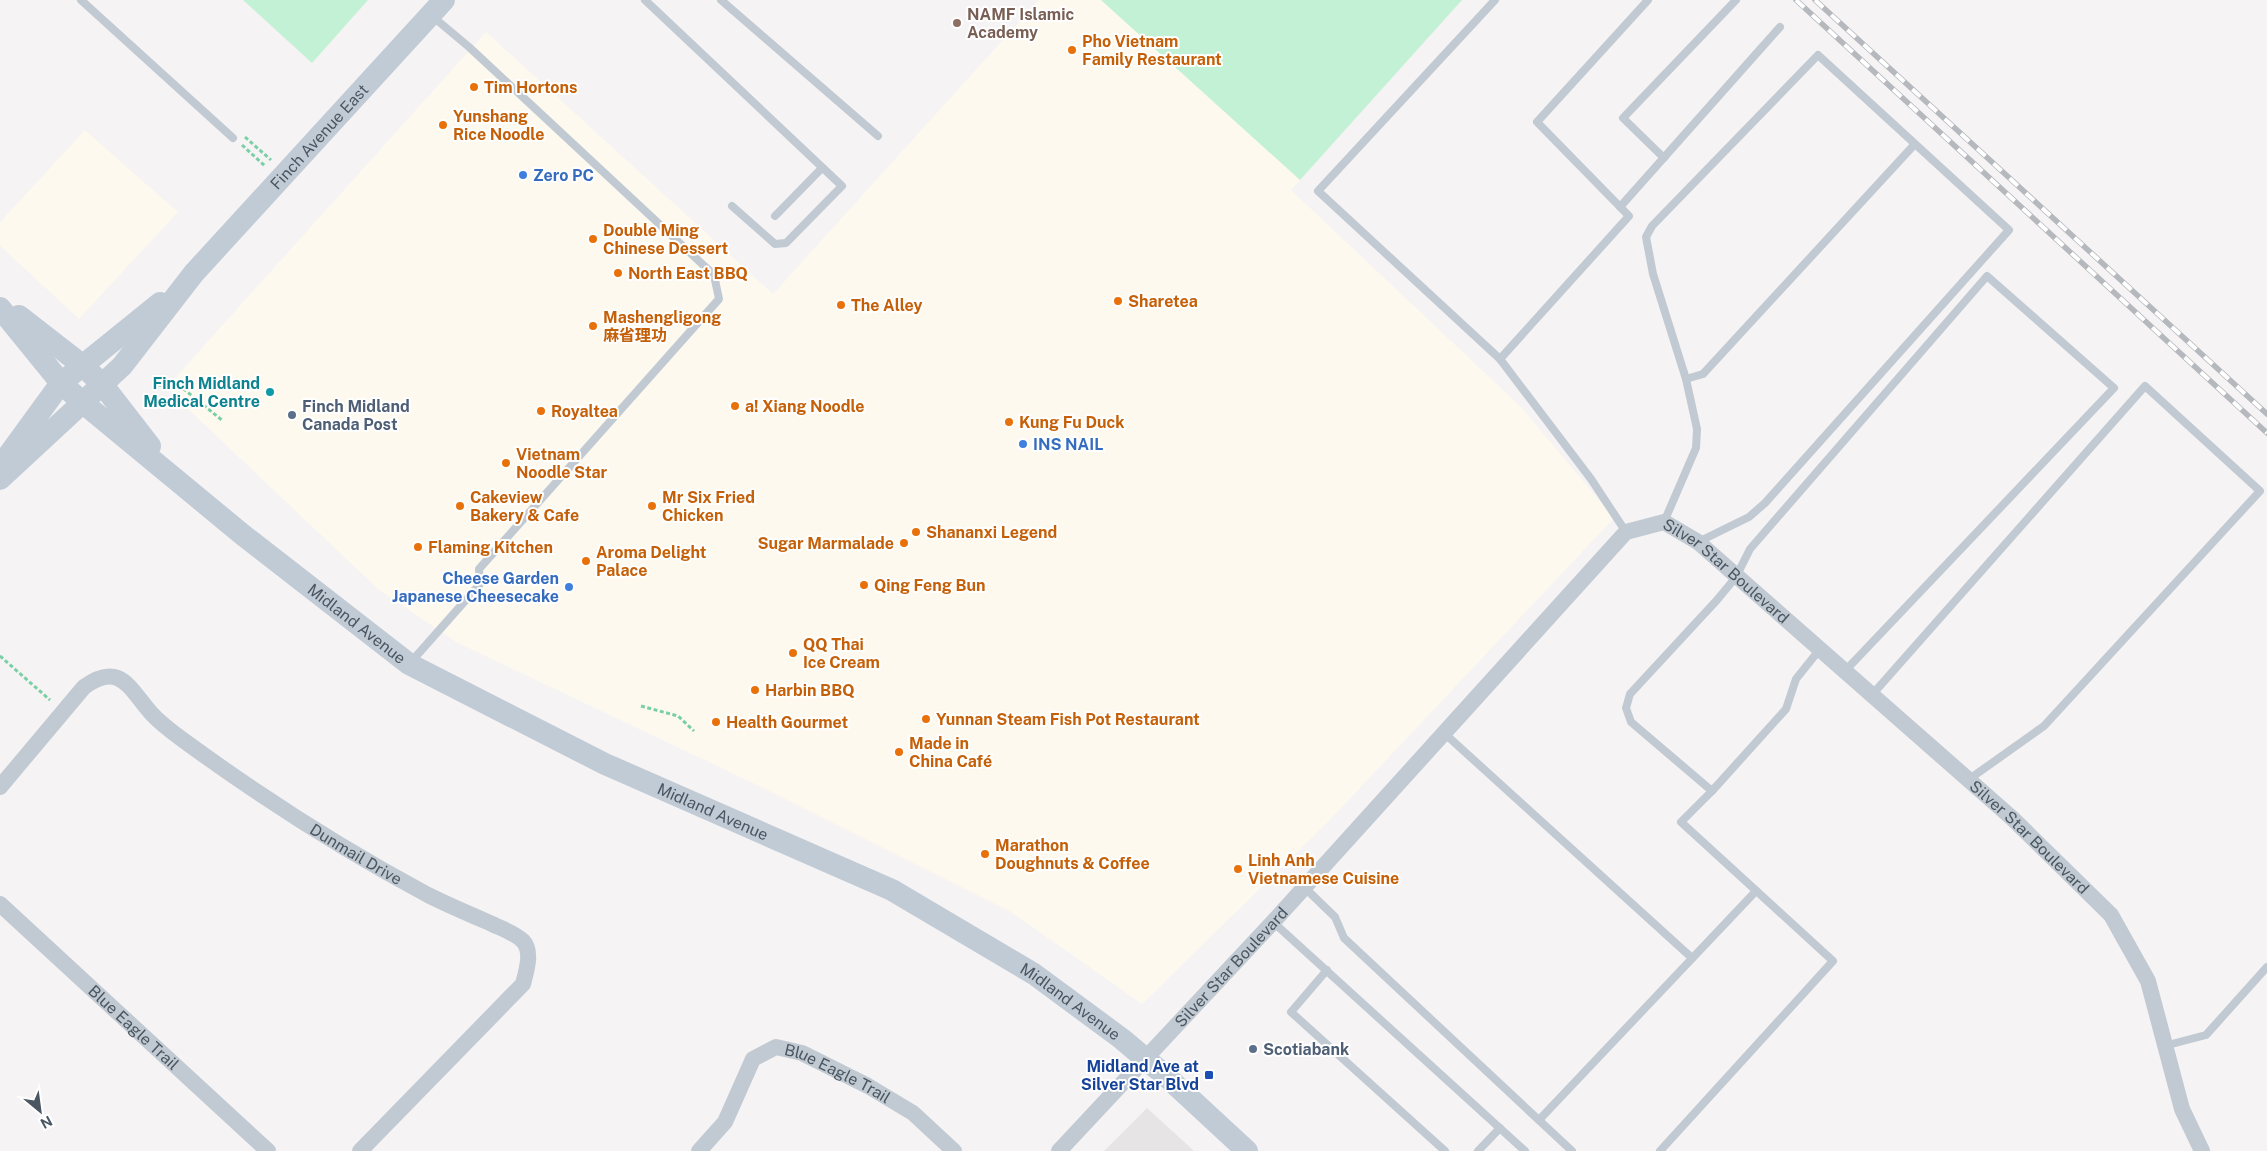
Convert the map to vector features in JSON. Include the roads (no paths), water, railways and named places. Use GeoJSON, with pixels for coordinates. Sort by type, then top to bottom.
{"type":"FeatureCollection","features":[{"type":"Feature","properties":{"kind":"main road","name":"Finch Avenue East"},"geometry":{"type":"LineString","coordinates":[[0,479],[67,419],[82,402],[122,366],[194,273],[437,7]]}},
{"type":"Feature","properties":{"kind":"main road","name":"Finch Avenue East"},"geometry":{"type":"LineString","coordinates":[[0,467],[61,383],[105,349],[194,273]]}},
{"type":"Feature","properties":{"kind":"main road","name":"Midland Avenue"},"geometry":{"type":"LineString","coordinates":[[0,302],[82,365],[102,384],[175,478]]}},
{"type":"Feature","properties":{"kind":"main road","name":"Midland Avenue"},"geometry":{"type":"LineString","coordinates":[[0,308],[61,383],[82,402],[251,541],[409,664],[605,764],[892,890],[1034,974],[1145,1059],[1247,1151]]}},
{"type":"Feature","properties":{"kind":"street","name":"Silver Star Boulevard"},"geometry":{"type":"LineString","coordinates":[[1059,1151],[1274,922],[1626,532],[1664,522],[1698,542],[1820,649],[2032,837],[2111,915],[2148,981],[2182,1108],[2202,1151]]}},
{"type":"Feature","properties":{"kind":"street","name":"Dunmail Drive"},"geometry":{"type":"LineString","coordinates":[[0,787],[84,687],[96,678],[109,675],[119,678],[133,688],[151,713],[174,734],[244,786],[365,860],[430,896],[504,930],[523,941],[528,950],[523,984],[360,1151]]}},
{"type":"Feature","properties":{"kind":"street","name":"Blue Eagle Trail"},"geometry":{"type":"LineString","coordinates":[[0,904],[268,1151]]}},
{"type":"Feature","properties":{"kind":"street","name":"Blue Eagle Trail"},"geometry":{"type":"LineString","coordinates":[[699,1151],[725,1122],[753,1059],[776,1047],[802,1054],[868,1086],[913,1113],[954,1151]]}},
{"type":"Feature","properties":{"kind":"lane"},"geometry":{"type":"LineString","coordinates":[[81,0],[233,138]]}},
{"type":"Feature","properties":{"kind":"lane"},"geometry":{"type":"LineString","coordinates":[[645,0],[842,186],[786,243],[775,244],[732,206]]}},
{"type":"Feature","properties":{"kind":"lane"},"geometry":{"type":"LineString","coordinates":[[720,0],[878,136]]}},
{"type":"Feature","properties":{"kind":"lane"},"geometry":{"type":"LineString","coordinates":[[1495,0],[1318,191],[1500,359],[1591,479],[1626,532]]}},
{"type":"Feature","properties":{"kind":"lane"},"geometry":{"type":"LineString","coordinates":[[1500,359],[1629,216],[1537,122],[1648,0]]}},
{"type":"Feature","properties":{"kind":"lane"},"geometry":{"type":"LineString","coordinates":[[1664,158],[1623,118],[1736,0]]}},
{"type":"Feature","properties":{"kind":"lane"},"geometry":{"type":"LineString","coordinates":[[409,664],[480,584],[479,569],[719,298],[714,275],[469,47],[437,7]]}},
{"type":"Feature","properties":{"kind":"lane"},"geometry":{"type":"LineString","coordinates":[[1620,207],[1780,27]]}},
{"type":"Feature","properties":{"kind":"lane"},"geometry":{"type":"LineString","coordinates":[[1664,522],[1696,448],[1697,429],[1686,379],[1653,274],[1646,237],[1652,226],[1818,55],[1914,145],[2009,230],[1765,503],[1749,517],[1698,542]]}},
{"type":"Feature","properties":{"kind":"lane"},"geometry":{"type":"LineString","coordinates":[[1686,379],[1703,374],[1914,145]]}},
{"type":"Feature","properties":{"kind":"lane"},"geometry":{"type":"LineString","coordinates":[[776,216],[822,168]]}},
{"type":"Feature","properties":{"kind":"lane"},"geometry":{"type":"LineString","coordinates":[[1712,791],[1631,722],[1626,708],[1630,694],[1703,616],[1736,577],[1750,548],[1987,276],[2114,388],[1845,671]]}},
{"type":"Feature","properties":{"kind":"lane"},"geometry":{"type":"LineString","coordinates":[[1871,696],[2145,386],[2260,491],[2044,726],[1968,780]]}},
{"type":"Feature","properties":{"kind":"lane"},"geometry":{"type":"LineString","coordinates":[[1660,1151],[1832,961],[1680,822],[1712,791],[1786,709],[1796,679],[1820,649]]}},
{"type":"Feature","properties":{"kind":"lane"},"geometry":{"type":"LineString","coordinates":[[1444,734],[1692,958]]}},
{"type":"Feature","properties":{"kind":"lane"},"geometry":{"type":"LineString","coordinates":[[1305,888],[1335,918],[1344,938],[1572,1151]]}},
{"type":"Feature","properties":{"kind":"lane"},"geometry":{"type":"LineString","coordinates":[[1539,1120],[1756,891]]}},
{"type":"Feature","properties":{"kind":"lane"},"geometry":{"type":"LineString","coordinates":[[1274,922],[1525,1151]]}},
{"type":"Feature","properties":{"kind":"lane"},"geometry":{"type":"LineString","coordinates":[[2164,1046],[2206,1034],[2267,968]]}},
{"type":"Feature","properties":{"kind":"lane"},"geometry":{"type":"LineString","coordinates":[[1327,970],[1291,1012],[1445,1151]]}},
{"type":"Feature","properties":{"kind":"lane"},"geometry":{"type":"LineString","coordinates":[[1478,1151],[1500,1128]]}},
{"type":"Feature","properties":{"kind":"railway"},"geometry":{"type":"LineString","coordinates":[[1796,0],[2267,433]]}},
{"type":"Feature","properties":{"kind":"railway"},"geometry":{"type":"LineString","coordinates":[[1815,0],[2267,414]]}},
{"type":"Feature","properties":{"kind":"place","name":"NAMF Islamic Academy"},"geometry":{"type":"Point","coordinates":[957,23]}},
{"type":"Feature","properties":{"kind":"place","name":"Pho Vietnam Family Restaurant"},"geometry":{"type":"Point","coordinates":[1072,50]}},
{"type":"Feature","properties":{"kind":"place","name":"Tim Hortons"},"geometry":{"type":"Point","coordinates":[474,87]}},
{"type":"Feature","properties":{"kind":"place","name":"Yunshang Rice Noodle"},"geometry":{"type":"Point","coordinates":[443,125]}},
{"type":"Feature","properties":{"kind":"place","name":"Zero PC"},"geometry":{"type":"Point","coordinates":[523,175]}},
{"type":"Feature","properties":{"kind":"place","name":"Double Ming Chinese Dessert"},"geometry":{"type":"Point","coordinates":[593,239]}},
{"type":"Feature","properties":{"kind":"place","name":"North East BBQ"},"geometry":{"type":"Point","coordinates":[618,273]}},
{"type":"Feature","properties":{"kind":"place","name":"Sharetea"},"geometry":{"type":"Point","coordinates":[1118,301]}},
{"type":"Feature","properties":{"kind":"place","name":"The Alley"},"geometry":{"type":"Point","coordinates":[841,305]}},
{"type":"Feature","properties":{"kind":"place","name":"Mashengligong 麻省理功"},"geometry":{"type":"Point","coordinates":[593,326]}},
{"type":"Feature","properties":{"kind":"place","name":"Finch Midland Medical Centre"},"geometry":{"type":"Point","coordinates":[270,392]}},
{"type":"Feature","properties":{"kind":"place","name":"a! Xiang Noodle"},"geometry":{"type":"Point","coordinates":[735,406]}},
{"type":"Feature","properties":{"kind":"place","name":"Royaltea"},"geometry":{"type":"Point","coordinates":[541,411]}},
{"type":"Feature","properties":{"kind":"place","name":"Finch Midland Canada Post"},"geometry":{"type":"Point","coordinates":[292,415]}},
{"type":"Feature","properties":{"kind":"place","name":"Kung Fu Duck"},"geometry":{"type":"Point","coordinates":[1009,422]}},
{"type":"Feature","properties":{"kind":"place","name":"INS NAIL"},"geometry":{"type":"Point","coordinates":[1023,444]}},
{"type":"Feature","properties":{"kind":"place","name":"Vietnam Noodle Star"},"geometry":{"type":"Point","coordinates":[506,463]}},
{"type":"Feature","properties":{"kind":"place","name":"Cakeview Bakery & Cafe"},"geometry":{"type":"Point","coordinates":[460,506]}},
{"type":"Feature","properties":{"kind":"place","name":"Mr Six Fried Chicken"},"geometry":{"type":"Point","coordinates":[652,506]}},
{"type":"Feature","properties":{"kind":"place","name":"Shananxi Legend"},"geometry":{"type":"Point","coordinates":[916,532]}},
{"type":"Feature","properties":{"kind":"place","name":"Sugar Marmalade"},"geometry":{"type":"Point","coordinates":[904,543]}},
{"type":"Feature","properties":{"kind":"place","name":"Flaming Kitchen"},"geometry":{"type":"Point","coordinates":[418,547]}},
{"type":"Feature","properties":{"kind":"place","name":"Aroma Delight Palace"},"geometry":{"type":"Point","coordinates":[586,561]}},
{"type":"Feature","properties":{"kind":"place","name":"Qing Feng Bun"},"geometry":{"type":"Point","coordinates":[864,585]}},
{"type":"Feature","properties":{"kind":"place","name":"Cheese Garden Japanese Cheesecake"},"geometry":{"type":"Point","coordinates":[569,587]}},
{"type":"Feature","properties":{"kind":"place","name":"QQ Thai Ice Cream"},"geometry":{"type":"Point","coordinates":[793,653]}},
{"type":"Feature","properties":{"kind":"place","name":"Harbin BBQ"},"geometry":{"type":"Point","coordinates":[755,690]}},
{"type":"Feature","properties":{"kind":"place","name":"Yunnan Steam Fish Pot Restaurant"},"geometry":{"type":"Point","coordinates":[926,719]}},
{"type":"Feature","properties":{"kind":"place","name":"Health Gourmet"},"geometry":{"type":"Point","coordinates":[716,722]}},
{"type":"Feature","properties":{"kind":"place","name":"Made in China Café"},"geometry":{"type":"Point","coordinates":[899,752]}},
{"type":"Feature","properties":{"kind":"place","name":"Marathon Doughnuts & Coffee"},"geometry":{"type":"Point","coordinates":[985,854]}},
{"type":"Feature","properties":{"kind":"place","name":"Linh Anh Vietnamese Cuisine"},"geometry":{"type":"Point","coordinates":[1238,869]}},
{"type":"Feature","properties":{"kind":"place","name":"Scotiabank"},"geometry":{"type":"Point","coordinates":[1253,1049]}},
{"type":"Feature","properties":{"kind":"place","name":"Midland Ave at Silver Star Blvd"},"geometry":{"type":"Point","coordinates":[1209,1075]}}]}
